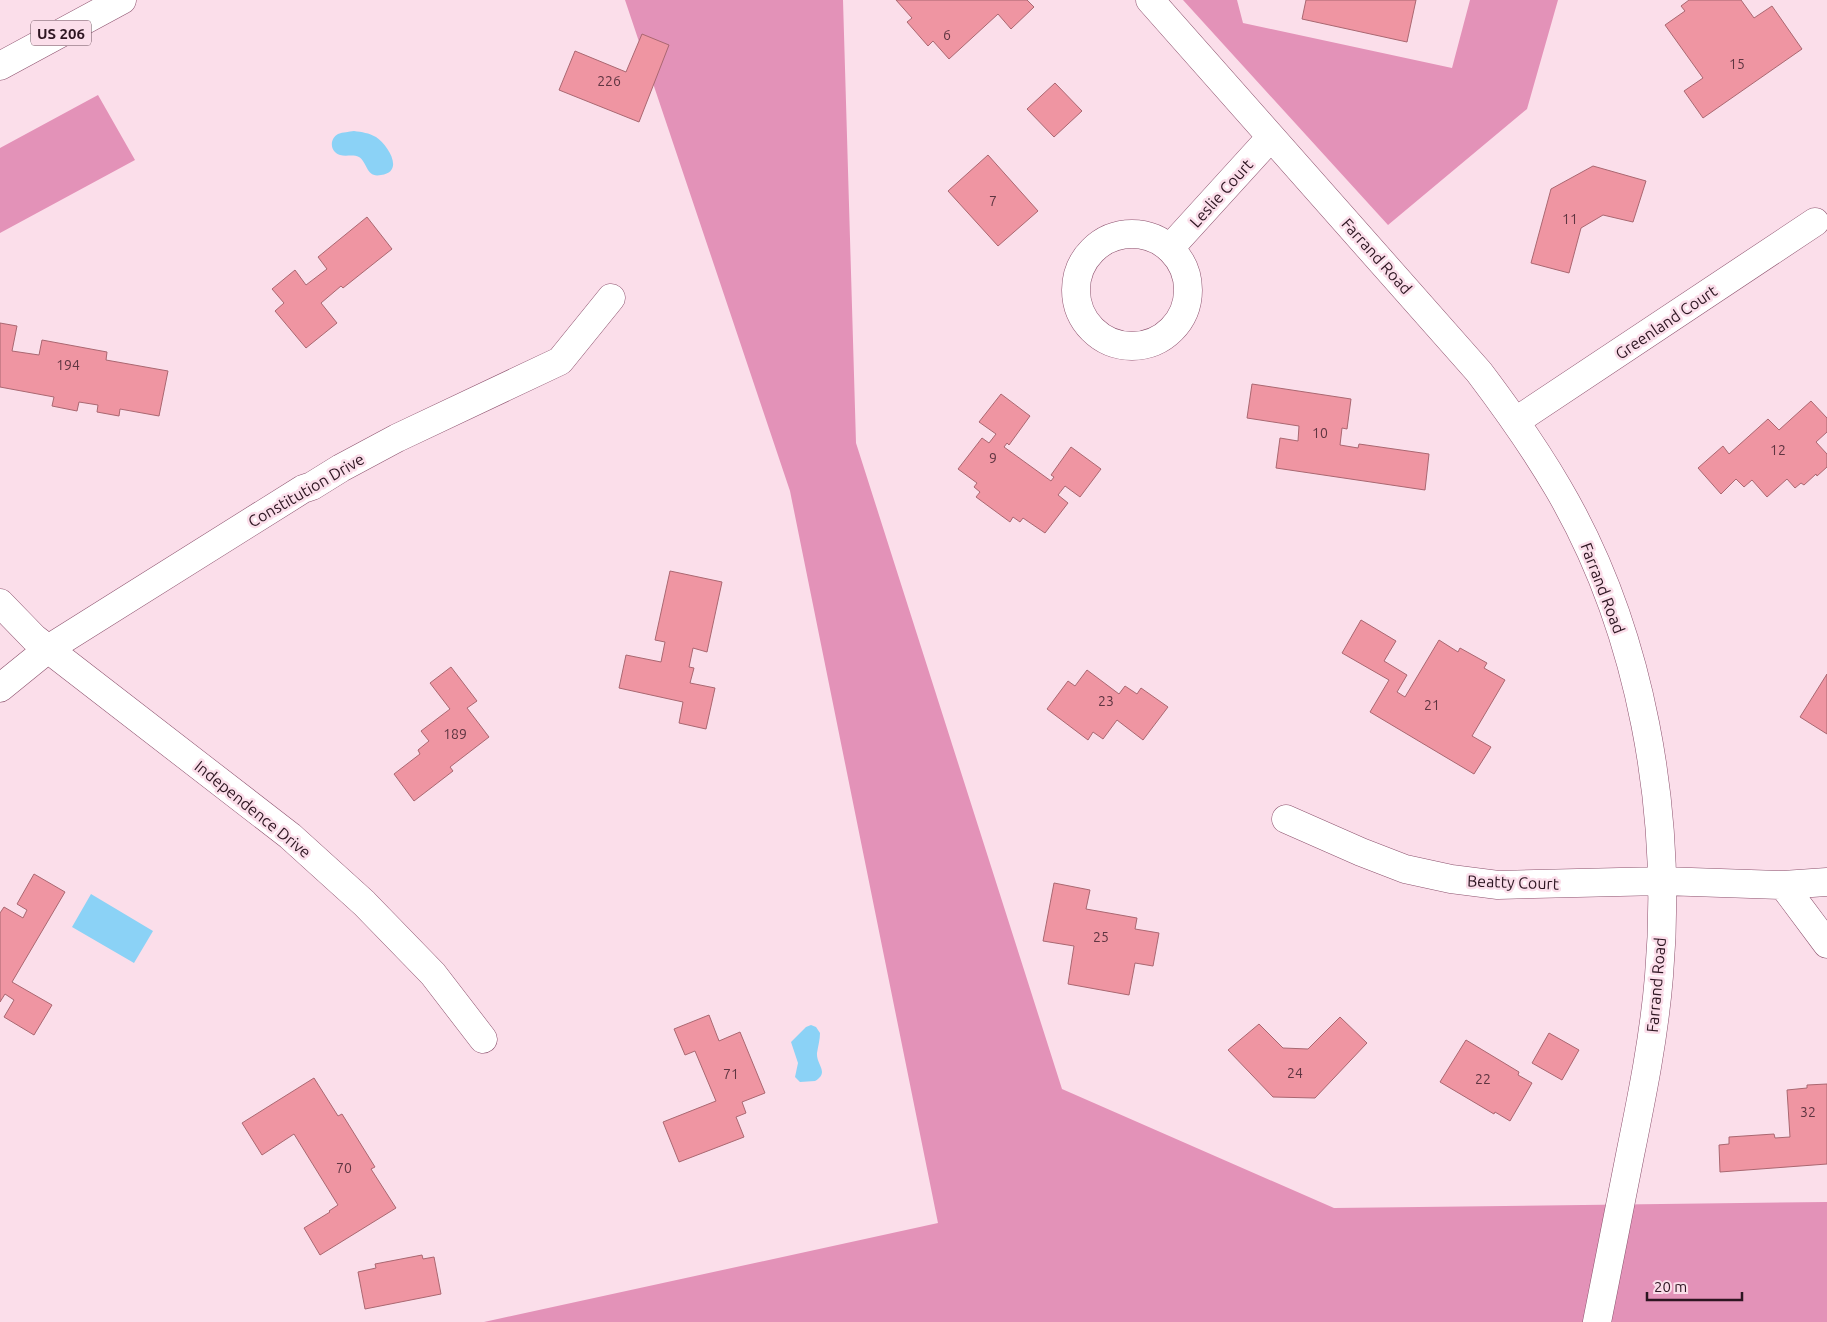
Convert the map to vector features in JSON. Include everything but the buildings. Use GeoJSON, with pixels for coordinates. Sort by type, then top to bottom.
{"type":"FeatureCollection","features":[{"type":"Feature","properties":{"kind":"main road","name":"US 206"},"geometry":{"type":"LineString","coordinates":[[0,66],[122,0]]}},
{"type":"Feature","properties":{"kind":"main road","name":"Farrand Road"},"geometry":{"type":"LineString","coordinates":[[1150,0],[1479,372],[1516,421],[1559,489],[1591,553],[1617,619],[1641,700],[1654,771],[1661,841],[1662,881],[1659,976],[1647,1070],[1597,1322]]}},
{"type":"Feature","properties":{"kind":"main road","name":"Leslie Court"},"geometry":{"type":"LineString","coordinates":[[1170,248],[1271,137]]}},
{"type":"Feature","properties":{"kind":"main road","name":"Greenland Court"},"geometry":{"type":"LineString","coordinates":[[1516,421],[1815,222]]}},
{"type":"Feature","properties":{"kind":"main road"},"geometry":{"type":"LineString","coordinates":[[1129,234],[1155,238],[1170,248],[1182,263],[1188,281],[1188,301],[1181,318],[1169,333],[1152,342],[1134,346],[1115,343],[1098,334],[1085,320],[1077,304],[1076,286],[1080,268],[1089,253],[1103,241],[1129,234]]}},
{"type":"Feature","properties":{"kind":"main road","name":"Constitution Drive"},"geometry":{"type":"LineString","coordinates":[[0,688],[48,649],[303,489],[312,486],[397,438],[560,361],[611,298]]}},
{"type":"Feature","properties":{"kind":"main road","name":"Independence Drive"},"geometry":{"type":"LineString","coordinates":[[0,603],[34,638],[290,836],[364,903],[433,974],[483,1039]]}},
{"type":"Feature","properties":{"kind":"main road","name":"Beatty Court"},"geometry":{"type":"LineString","coordinates":[[1286,819],[1361,852],[1404,868],[1451,879],[1498,885],[1662,881],[1784,885],[1827,882]]}},
{"type":"Feature","properties":{"kind":"main road"},"geometry":{"type":"LineString","coordinates":[[1784,885],[1827,944]]}},
{"type":"Feature","properties":{"kind":"shaded area"},"geometry":{"type":"Polygon","coordinates":[[[625,0],[843,0],[856,443],[1062,1089],[1334,1208],[1827,1202],[1827,1322],[484,1322],[938,1223],[790,491],[625,0]]]}},
{"type":"Feature","properties":{"kind":"shaded area"},"geometry":{"type":"Polygon","coordinates":[[[1183,0],[1237,0],[1243,23],[1452,68],[1470,0],[1558,0],[1527,109],[1388,225],[1183,0]]]}},
{"type":"Feature","properties":{"kind":"shaded area"},"geometry":{"type":"Polygon","coordinates":[[[98,95],[135,160],[0,233],[0,148],[98,95]]]}},
{"type":"Feature","properties":{"kind":"water"},"geometry":{"type":"Polygon","coordinates":[[[354,131],[376,137],[381,141],[392,158],[392,169],[388,173],[381,175],[372,174],[359,157],[340,155],[334,151],[332,142],[335,136],[340,133],[354,131]]]}},
{"type":"Feature","properties":{"kind":"water"},"geometry":{"type":"Polygon","coordinates":[[[91,894],[153,931],[134,963],[72,927],[91,894]]]}},
{"type":"Feature","properties":{"kind":"water"},"geometry":{"type":"Polygon","coordinates":[[[811,1025],[816,1027],[820,1033],[817,1057],[822,1075],[815,1081],[800,1082],[795,1077],[798,1063],[791,1042],[806,1027],[811,1025]]]}}]}
